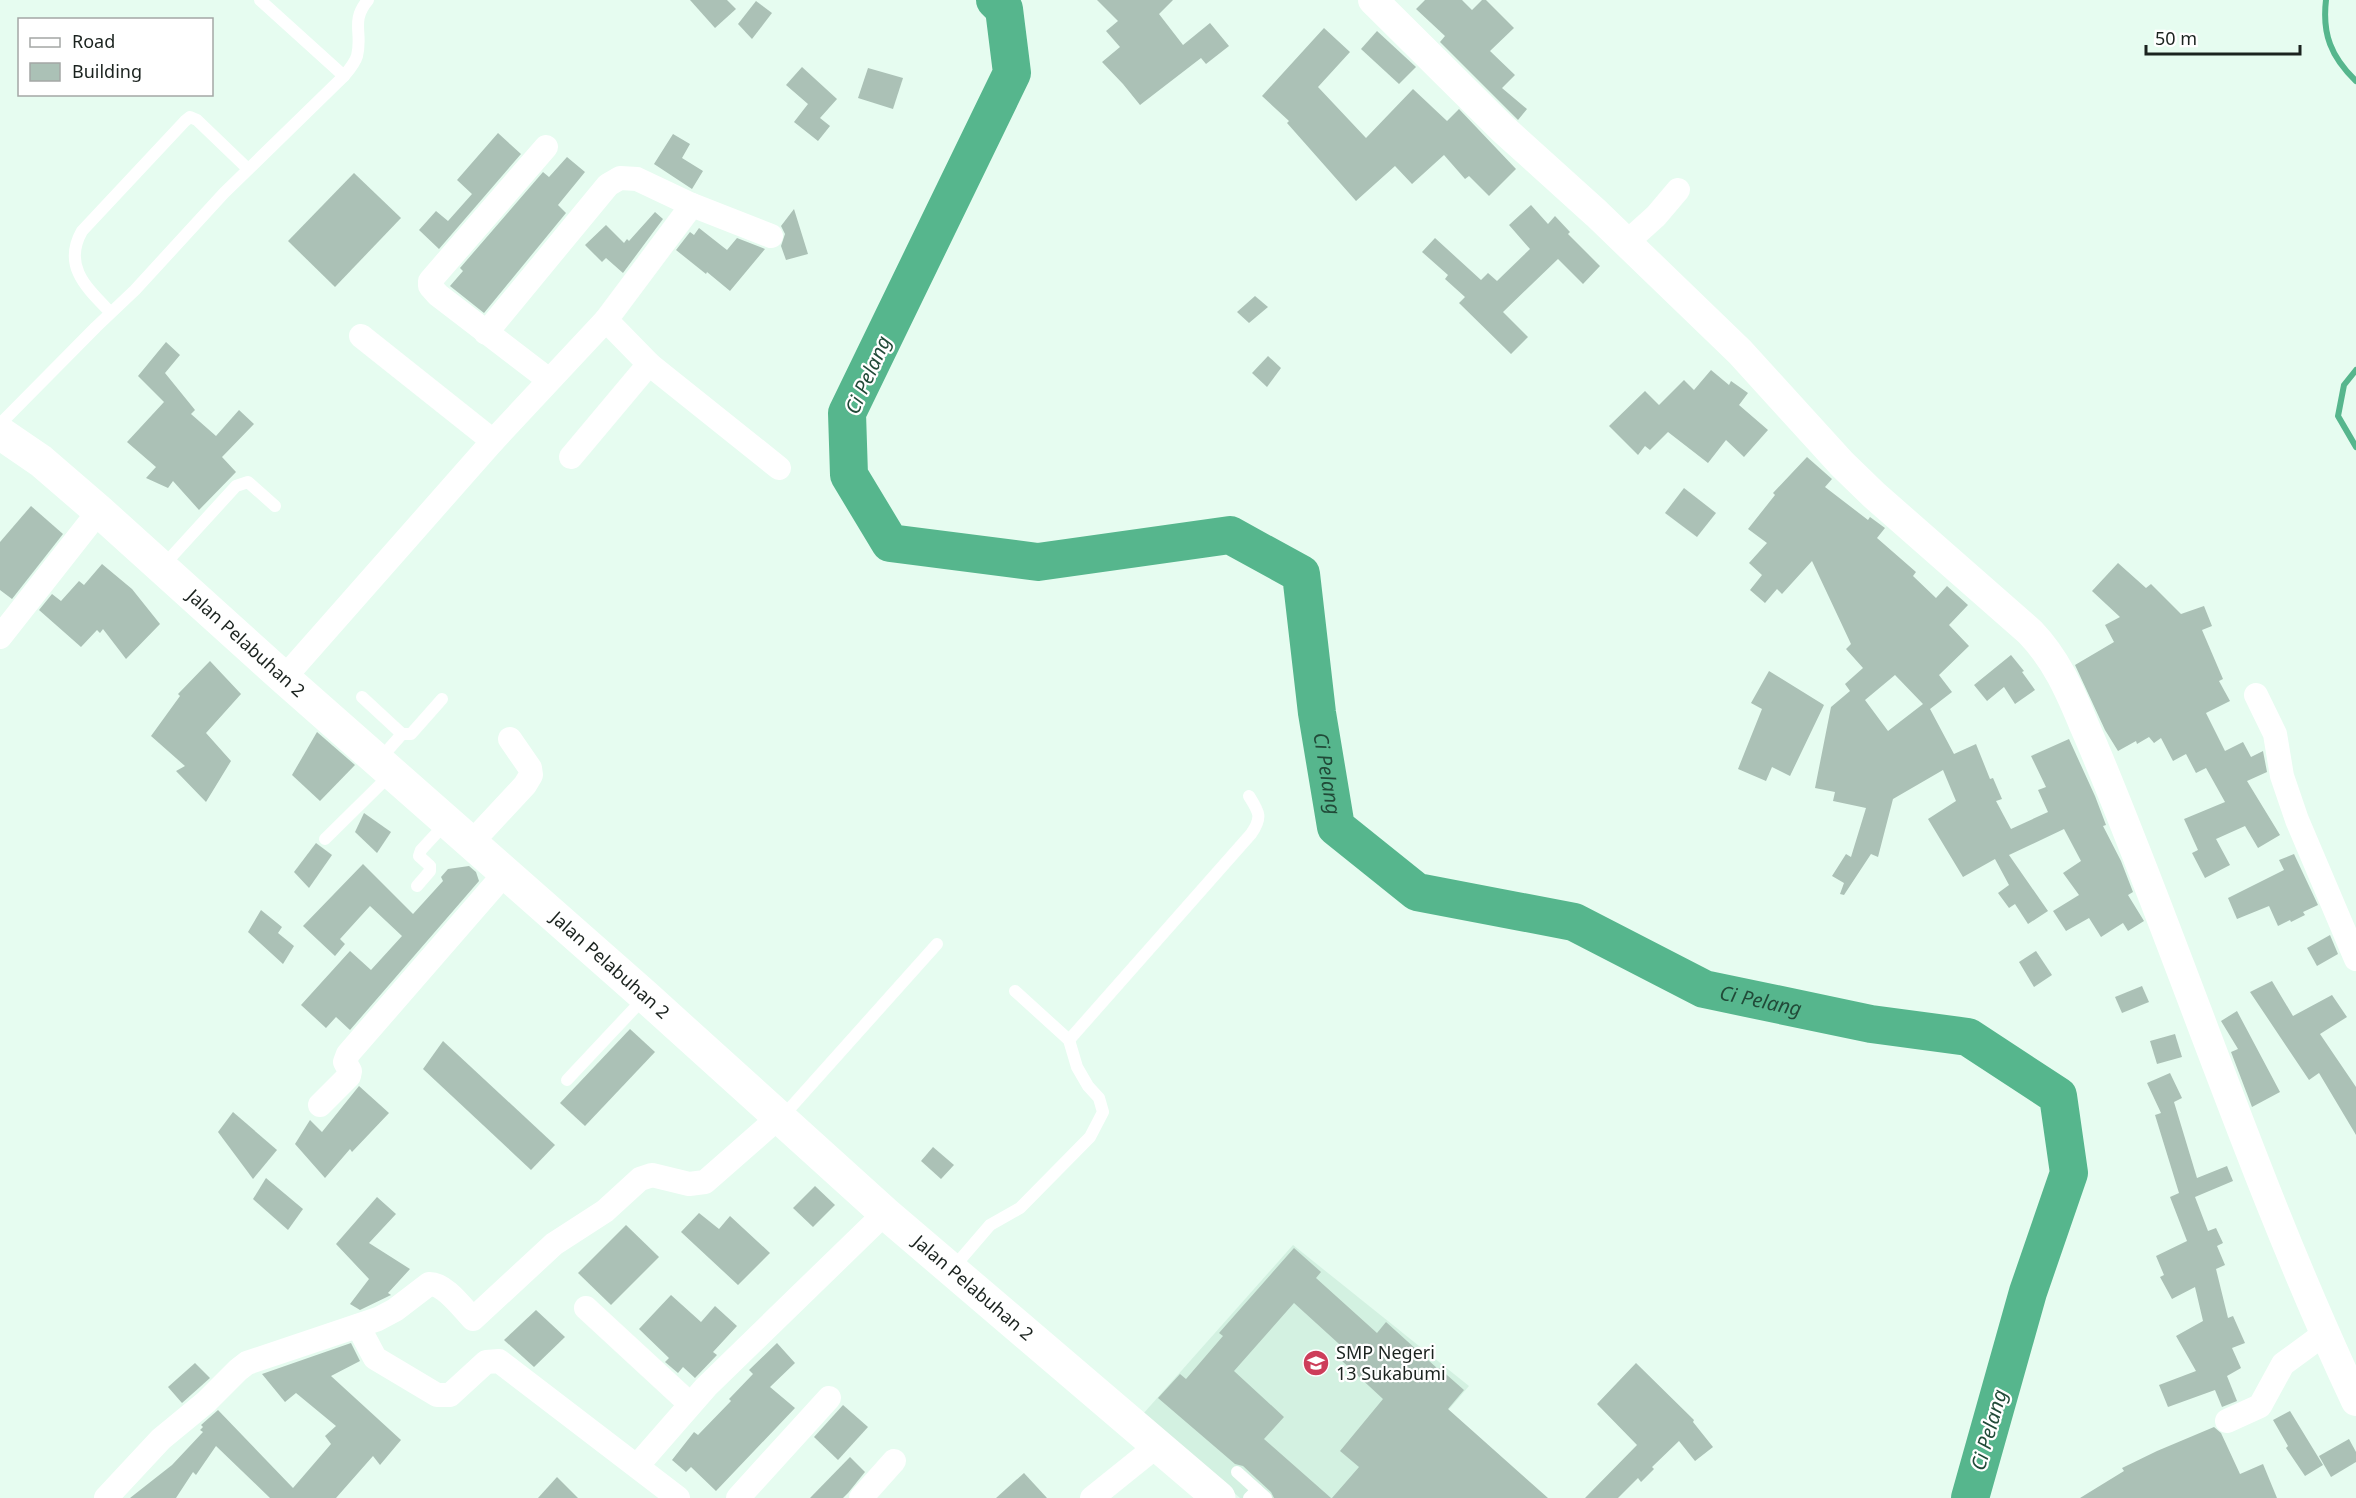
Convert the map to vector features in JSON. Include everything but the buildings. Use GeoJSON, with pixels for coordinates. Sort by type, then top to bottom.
{"type":"FeatureCollection","features":[{"type":"Feature","properties":{"kind":"main road","name":"Jalan Pelabuhan 2"},"geometry":{"type":"LineString","coordinates":[[0,433],[41,461],[99,511],[951,1270],[1158,1445],[1228,1485]]}},
{"type":"Feature","properties":{"kind":"street"},"geometry":{"type":"LineString","coordinates":[[1385,4],[1503,129],[1740,351],[1842,464],[2030,632],[2049,654],[2066,684],[2094,747],[2188,987],[2231,1106],[2324,1334],[2356,1401]]}},
{"type":"Feature","properties":{"kind":"street"},"geometry":{"type":"LineString","coordinates":[[546,147],[430,281],[430,286],[486,333],[549,380]]}},
{"type":"Feature","properties":{"kind":"street"},"geometry":{"type":"LineString","coordinates":[[486,333],[614,180],[627,177],[637,179],[692,205],[771,236]]}},
{"type":"Feature","properties":{"kind":"street"},"geometry":{"type":"LineString","coordinates":[[1626,243],[1656,216],[1678,190]]}},
{"type":"Feature","properties":{"kind":"street"},"geometry":{"type":"LineString","coordinates":[[284,678],[493,441],[606,320],[692,205]]}},
{"type":"Feature","properties":{"kind":"street"},"geometry":{"type":"LineString","coordinates":[[606,320],[649,364],[779,468]]}},
{"type":"Feature","properties":{"kind":"street"},"geometry":{"type":"LineString","coordinates":[[361,336],[493,441]]}},
{"type":"Feature","properties":{"kind":"street"},"geometry":{"type":"LineString","coordinates":[[571,457],[649,364]]}},
{"type":"Feature","properties":{"kind":"street"},"geometry":{"type":"LineString","coordinates":[[0,637],[99,511]]}},
{"type":"Feature","properties":{"kind":"street"},"geometry":{"type":"LineString","coordinates":[[2256,695],[2275,734],[2282,776],[2297,820],[2356,959]]}},
{"type":"Feature","properties":{"kind":"street"},"geometry":{"type":"LineString","coordinates":[[460,831],[525,785],[531,775],[530,768],[510,739]]}},
{"type":"Feature","properties":{"kind":"street"},"geometry":{"type":"LineString","coordinates":[[320,1105],[349,1076],[350,1071],[345,1062],[348,1053],[506,872]]}},
{"type":"Feature","properties":{"kind":"street"},"geometry":{"type":"LineString","coordinates":[[106,1498],[153,1447],[206,1402],[238,1370],[255,1360],[378,1319],[395,1310],[429,1284],[444,1290],[473,1319],[554,1244],[605,1211],[640,1179],[652,1174],[689,1184],[705,1182],[779,1117]]}},
{"type":"Feature","properties":{"kind":"street"},"geometry":{"type":"LineString","coordinates":[[637,1466],[690,1404],[885,1213]]}},
{"type":"Feature","properties":{"kind":"street"},"geometry":{"type":"LineString","coordinates":[[586,1308],[690,1404]]}},
{"type":"Feature","properties":{"kind":"street"},"geometry":{"type":"LineString","coordinates":[[358,1326],[375,1358],[438,1395],[450,1395],[486,1362],[499,1361],[678,1498]]}},
{"type":"Feature","properties":{"kind":"street"},"geometry":{"type":"LineString","coordinates":[[2227,1421],[2260,1406],[2283,1364],[2324,1334]]}},
{"type":"Feature","properties":{"kind":"street"},"geometry":{"type":"LineString","coordinates":[[738,1498],[829,1398]]}},
{"type":"Feature","properties":{"kind":"street"},"geometry":{"type":"LineString","coordinates":[[1092,1498],[1158,1445]]}},
{"type":"Feature","properties":{"kind":"street"},"geometry":{"type":"LineString","coordinates":[[861,1498],[894,1461]]}},
{"type":"Feature","properties":{"kind":"lane"},"geometry":{"type":"LineString","coordinates":[[260,0],[344,76]]}},
{"type":"Feature","properties":{"kind":"lane"},"geometry":{"type":"LineString","coordinates":[[0,424],[110,312],[135,290],[248,170],[344,76],[357,58],[357,21],[359,12],[368,0]]}},
{"type":"Feature","properties":{"kind":"lane"},"geometry":{"type":"LineString","coordinates":[[110,312],[87,288],[77,270],[74,244],[82,231],[184,121],[190,117],[197,120],[248,170]]}},
{"type":"Feature","properties":{"kind":"lane"},"geometry":{"type":"LineString","coordinates":[[162,568],[236,486],[248,482],[275,506]]}},
{"type":"Feature","properties":{"kind":"lane"},"geometry":{"type":"LineString","coordinates":[[362,697],[402,734],[411,734],[442,699]]}},
{"type":"Feature","properties":{"kind":"lane"},"geometry":{"type":"LineString","coordinates":[[325,839],[386,766],[402,734]]}},
{"type":"Feature","properties":{"kind":"lane"},"geometry":{"type":"LineString","coordinates":[[1069,1040],[1251,834],[1258,824],[1259,812],[1249,796]]}},
{"type":"Feature","properties":{"kind":"lane"},"geometry":{"type":"LineString","coordinates":[[417,886],[430,871],[430,866],[419,856],[421,850],[460,831]]}},
{"type":"Feature","properties":{"kind":"lane"},"geometry":{"type":"LineString","coordinates":[[779,1117],[792,1106],[937,944]]}},
{"type":"Feature","properties":{"kind":"lane"},"geometry":{"type":"LineString","coordinates":[[951,1270],[990,1225],[1020,1208],[1090,1137],[1103,1112],[1099,1098],[1088,1086],[1077,1067],[1069,1040],[1015,991]]}},
{"type":"Feature","properties":{"kind":"lane"},"geometry":{"type":"LineString","coordinates":[[567,1080],[645,996]]}},
{"type":"Feature","properties":{"kind":"lane"},"geometry":{"type":"LineString","coordinates":[[1228,1485],[1257,1495]]}},
{"type":"Feature","properties":{"kind":"shaded area","name":"SMP Negeri 13 Sukabumi"},"geometry":{"type":"Polygon","coordinates":[[[1293,1245],[1469,1386],[1372,1498],[1240,1498],[1143,1414],[1293,1245]]]}},
{"type":"Feature","properties":{"kind":"waterway","name":"Ci Pelang"},"geometry":{"type":"LineString","coordinates":[[995,0],[1004,9],[1012,73],[847,413],[849,475],[890,543],[1038,562],[1230,535],[1301,574],[1317,713],[1336,827],[1417,892],[1574,922],[1704,989],[1871,1024],[1968,1037],[2058,1096],[2069,1173],[2028,1292],[1970,1498]]}},
{"type":"Feature","properties":{"kind":"waterway"},"geometry":{"type":"LineString","coordinates":[[2326,0],[2325,24],[2330,44],[2340,63],[2356,81]]}},
{"type":"Feature","properties":{"kind":"waterway"},"geometry":{"type":"LineString","coordinates":[[2356,370],[2344,385],[2338,416],[2356,447]]}},
{"type":"Feature","properties":{"kind":"place","name":"SMP Negeri 13 Sukabumi"},"geometry":{"type":"Point","coordinates":[1316,1363]}}]}
